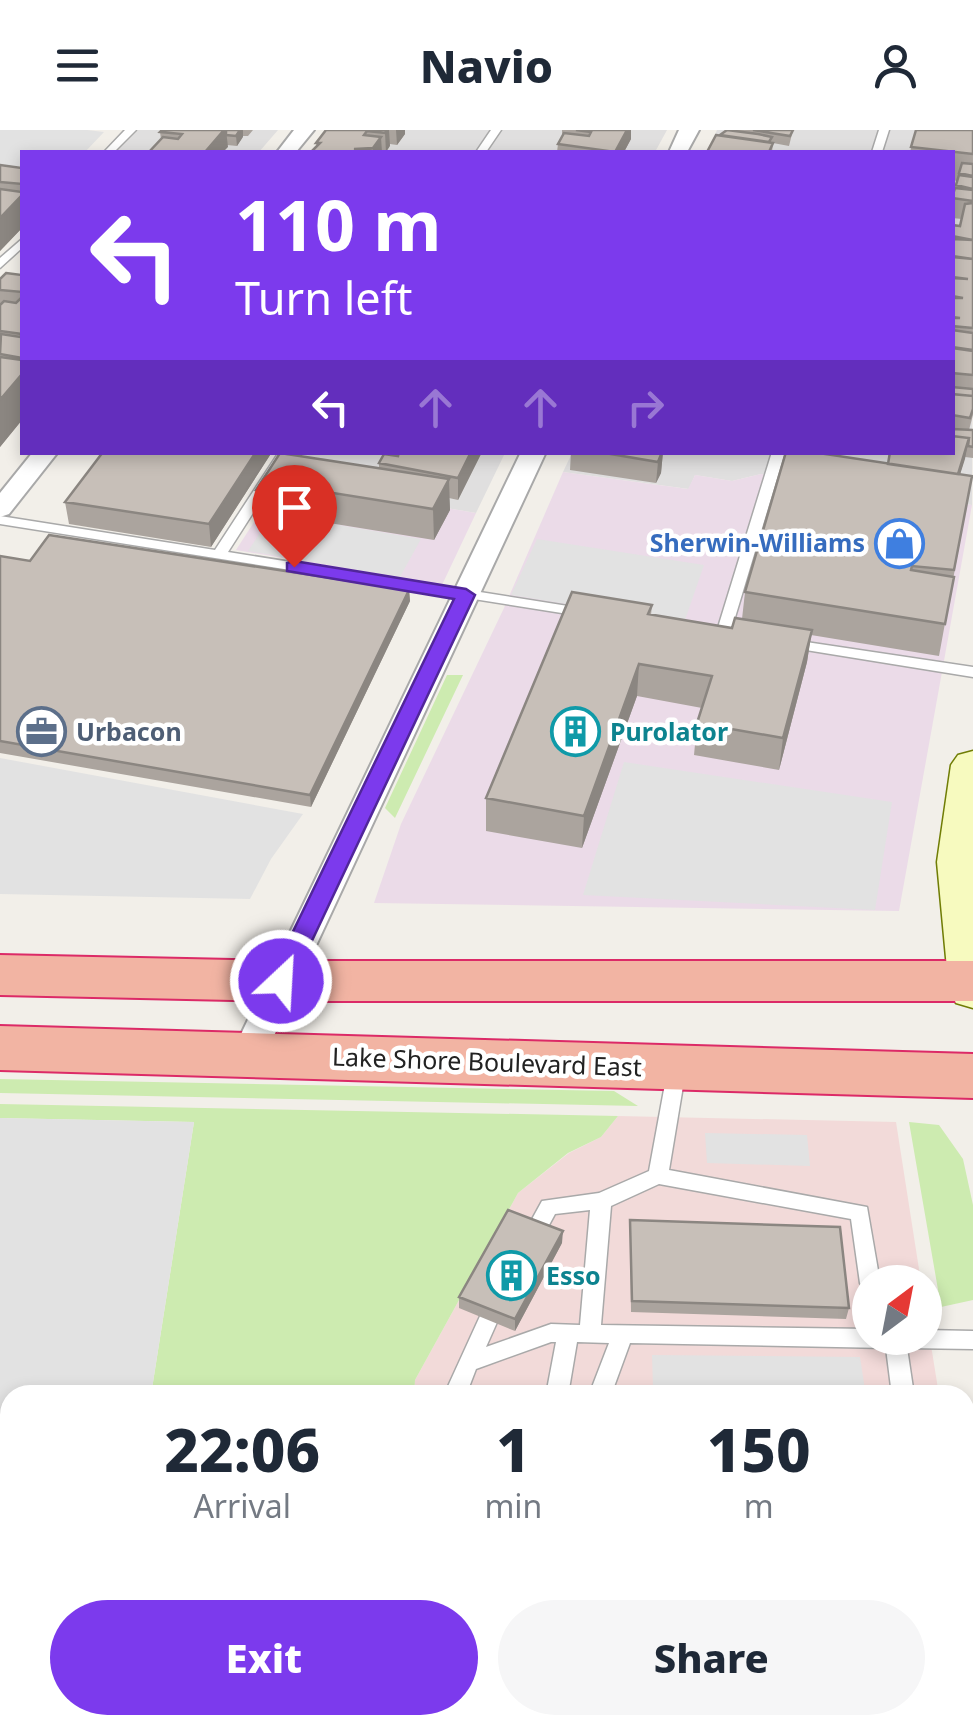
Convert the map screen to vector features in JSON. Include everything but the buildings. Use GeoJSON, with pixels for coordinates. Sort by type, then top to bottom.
{"type":"FeatureCollection","features":[{"type":"Feature","properties":{"kind":"highway"},"geometry":{"type":"LineString","coordinates":[[0,975],[281,981],[972,984]]}},
{"type":"Feature","properties":{"kind":"highway","name":"Lake Shore Boulevard East"},"geometry":{"type":"LineString","coordinates":[[0,1048],[973,1076]]}},
{"type":"Feature","properties":{"kind":"main road"},"geometry":{"type":"LineString","coordinates":[[972,984],[960,862],[973,765]]}},
{"type":"Feature","properties":{"kind":"street"},"geometry":{"type":"LineString","coordinates":[[288,150],[304,130]]}},
{"type":"Feature","properties":{"kind":"street"},"geometry":{"type":"LineString","coordinates":[[0,509],[44,455]]}},
{"type":"Feature","properties":{"kind":"street"},"geometry":{"type":"LineString","coordinates":[[248,1055],[533,455]]}},
{"type":"Feature","properties":{"kind":"lane"},"geometry":{"type":"LineString","coordinates":[[111,150],[130,130]]}},
{"type":"Feature","properties":{"kind":"lane"},"geometry":{"type":"LineString","coordinates":[[0,265],[20,244]]}},
{"type":"Feature","properties":{"kind":"lane"},"geometry":{"type":"LineString","coordinates":[[219,554],[284,455]]}},
{"type":"Feature","properties":{"kind":"lane"},"geometry":{"type":"LineString","coordinates":[[722,634],[778,455]]}},
{"type":"Feature","properties":{"kind":"lane"},"geometry":{"type":"LineString","coordinates":[[0,520],[612,617]]}},
{"type":"Feature","properties":{"kind":"lane"},"geometry":{"type":"LineString","coordinates":[[704,631],[742,636]]}},
{"type":"Feature","properties":{"kind":"lane"},"geometry":{"type":"LineString","coordinates":[[761,640],[973,672]]}},
{"type":"Feature","properties":{"kind":"lane"},"geometry":{"type":"LineString","coordinates":[[658,1176],[677,1067]]}},
{"type":"Feature","properties":{"kind":"lane"},"geometry":{"type":"LineString","coordinates":[[535,1232],[549,1207],[602,1200],[658,1176],[860,1213],[867,1265]]}},
{"type":"Feature","properties":{"kind":"lane"},"geometry":{"type":"LineString","coordinates":[[560,1385],[602,1200]]}},
{"type":"Feature","properties":{"kind":"lane"},"geometry":{"type":"LineString","coordinates":[[459,1385],[488,1320]]}},
{"type":"Feature","properties":{"kind":"lane"},"geometry":{"type":"LineString","coordinates":[[468,1362],[570,1334],[852,1338]]}},
{"type":"Feature","properties":{"kind":"lane"},"geometry":{"type":"LineString","coordinates":[[604,1385],[624,1334]]}},
{"type":"Feature","properties":{"kind":"lane"},"geometry":{"type":"LineString","coordinates":[[942,1340],[973,1340]]}},
{"type":"Feature","properties":{"kind":"lane"},"geometry":{"type":"LineString","coordinates":[[897,1355],[901,1385]]}},
{"type":"Feature","properties":{"kind":"shaded area"},"geometry":{"type":"Polygon","coordinates":[[[0,130],[104,132],[87,150],[20,150],[20,188],[0,188],[0,130]]]}},
{"type":"Feature","properties":{"kind":"shaded area"},"geometry":{"type":"Polygon","coordinates":[[[138,130],[278,130],[261,150],[118,150],[138,130]]]}},
{"type":"Feature","properties":{"kind":"shaded area"},"geometry":{"type":"Polygon","coordinates":[[[329,130],[667,130],[656,150],[313,150],[329,130]]]}},
{"type":"Feature","properties":{"kind":"shaded area"},"geometry":{"type":"Polygon","coordinates":[[[717,130],[973,130],[972,505],[761,474],[732,481],[695,475],[689,489],[563,472],[571,455],[955,455],[955,150],[708,150],[717,130]]]}},
{"type":"Feature","properties":{"kind":"shaded area"},"geometry":{"type":"Polygon","coordinates":[[[297,455],[504,455],[476,513],[281,480],[297,455]]]}},
{"type":"Feature","properties":{"kind":"shaded area"},"geometry":{"type":"Polygon","coordinates":[[[563,472],[688,489],[695,475],[732,481],[761,474],[972,505],[899,911],[374,903],[401,824],[504,608],[563,472]]]}},
{"type":"Feature","properties":{"kind":"shaded area"},"geometry":{"type":"Polygon","coordinates":[[[281,480],[476,513],[442,585],[236,550],[281,480]]]}},
{"type":"Feature","properties":{"kind":"shaded area"},"geometry":{"type":"Polygon","coordinates":[[[304,519],[421,539],[400,577],[248,551],[266,524],[297,530],[304,519]]]}},
{"type":"Feature","properties":{"kind":"shaded area"},"geometry":{"type":"Polygon","coordinates":[[[537,539],[704,565],[684,623],[511,595],[537,539]]]}},
{"type":"Feature","properties":{"kind":"shaded area"},"geometry":{"type":"Polygon","coordinates":[[[0,758],[303,814],[271,859],[250,899],[0,894],[0,758]]]}},
{"type":"Feature","properties":{"kind":"shaded area"},"geometry":{"type":"Polygon","coordinates":[[[624,762],[892,802],[875,910],[583,895],[624,762]]]}},
{"type":"Feature","properties":{"kind":"shaded area"},"geometry":{"type":"Polygon","coordinates":[[[618,1116],[896,1122],[918,1265],[852,1265],[852,1355],[933,1355],[937,1385],[415,1385],[518,1193],[569,1153],[601,1137],[618,1116]]]}},
{"type":"Feature","properties":{"kind":"shaded area"},"geometry":{"type":"Polygon","coordinates":[[[0,1118],[194,1122],[153,1385],[0,1385],[0,1118]]]}},
{"type":"Feature","properties":{"kind":"shaded area"},"geometry":{"type":"Polygon","coordinates":[[[705,1133],[807,1135],[810,1166],[707,1163],[705,1133]]]}},
{"type":"Feature","properties":{"kind":"shaded area"},"geometry":{"type":"Polygon","coordinates":[[[652,1355],[860,1357],[864,1385],[653,1385],[652,1355]]]}},
{"type":"Feature","properties":{"kind":"green space"},"geometry":{"type":"Polygon","coordinates":[[[447,675],[463,675],[395,818],[385,808],[447,675]]]}},
{"type":"Feature","properties":{"kind":"green space"},"geometry":{"type":"Polygon","coordinates":[[[0,1079],[614,1091],[638,1106],[0,1093],[0,1079]]]}},
{"type":"Feature","properties":{"kind":"green space"},"geometry":{"type":"Polygon","coordinates":[[[0,1104],[618,1116],[601,1137],[568,1153],[518,1193],[415,1385],[153,1385],[194,1122],[0,1118],[0,1104]]]}},
{"type":"Feature","properties":{"kind":"green space"},"geometry":{"type":"Polygon","coordinates":[[[909,1122],[939,1125],[963,1159],[973,1205],[973,1300],[942,1307],[942,1265],[934,1265],[909,1122]]]}},
{"type":"Feature","properties":{"kind":"place","name":"Sherwin-Williams"},"geometry":{"type":"Point","coordinates":[900,543]}},
{"type":"Feature","properties":{"kind":"place","name":"Urbacon"},"geometry":{"type":"Point","coordinates":[41,732]}},
{"type":"Feature","properties":{"kind":"place","name":"Purolator"},"geometry":{"type":"Point","coordinates":[575,732]}},
{"type":"Feature","properties":{"kind":"place","name":"Esso"},"geometry":{"type":"Point","coordinates":[511,1276]}},
{"type":"Feature","properties":{"kind":"route"},"geometry":{"type":"LineString","coordinates":[[281,981],[466,595],[294,567]]}}]}
